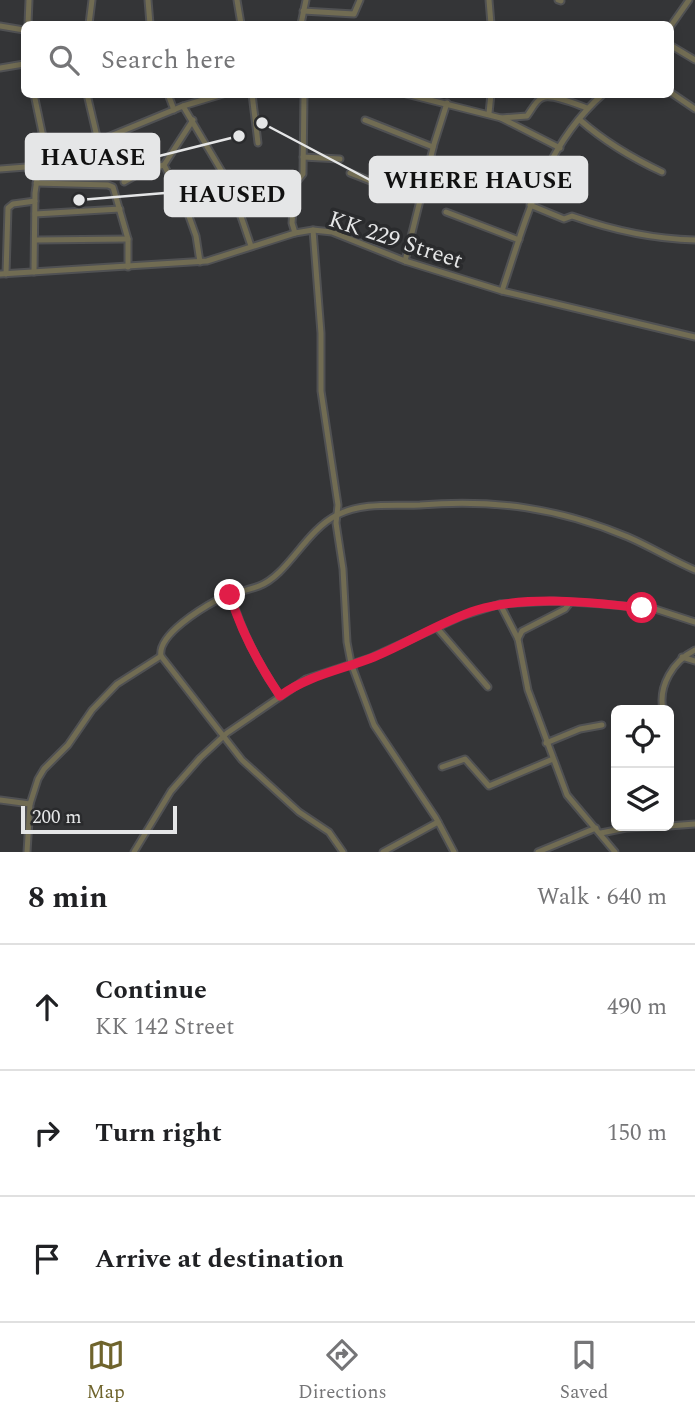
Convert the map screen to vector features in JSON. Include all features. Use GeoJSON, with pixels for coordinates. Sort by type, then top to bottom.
{"type":"FeatureCollection","features":[{"type":"Feature","properties":{"kind":"street"},"geometry":{"type":"LineString","coordinates":[[28,21],[29,0]]}},
{"type":"Feature","properties":{"kind":"street"},"geometry":{"type":"LineString","coordinates":[[89,21],[92,0]]}},
{"type":"Feature","properties":{"kind":"street"},"geometry":{"type":"LineString","coordinates":[[148,0],[150,21]]}},
{"type":"Feature","properties":{"kind":"street"},"geometry":{"type":"LineString","coordinates":[[237,0],[240,21]]}},
{"type":"Feature","properties":{"kind":"street"},"geometry":{"type":"LineString","coordinates":[[301,21],[306,0]]}},
{"type":"Feature","properties":{"kind":"street"},"geometry":{"type":"LineString","coordinates":[[303,11],[354,14],[360,0]]}},
{"type":"Feature","properties":{"kind":"street"},"geometry":{"type":"LineString","coordinates":[[489,0],[491,21]]}},
{"type":"Feature","properties":{"kind":"street"},"geometry":{"type":"LineString","coordinates":[[674,21],[689,0]]}},
{"type":"Feature","properties":{"kind":"street"},"geometry":{"type":"LineString","coordinates":[[0,26],[21,30]]}},
{"type":"Feature","properties":{"kind":"street"},"geometry":{"type":"LineString","coordinates":[[674,47],[695,60]]}},
{"type":"Feature","properties":{"kind":"street"},"geometry":{"type":"LineString","coordinates":[[0,68],[21,64]]}},
{"type":"Feature","properties":{"kind":"street"},"geometry":{"type":"LineString","coordinates":[[674,95],[695,109]]}},
{"type":"Feature","properties":{"kind":"street"},"geometry":{"type":"LineString","coordinates":[[0,169],[39,166],[46,161],[35,98]]}},
{"type":"Feature","properties":{"kind":"street"},"geometry":{"type":"LineString","coordinates":[[88,98],[98,141]]}},
{"type":"Feature","properties":{"kind":"street"},"geometry":{"type":"LineString","coordinates":[[170,98],[174,110]]}},
{"type":"Feature","properties":{"kind":"street"},"geometry":{"type":"LineString","coordinates":[[46,149],[98,141],[208,98]]}},
{"type":"Feature","properties":{"kind":"street"},"geometry":{"type":"LineString","coordinates":[[252,98],[258,143]]}},
{"type":"Feature","properties":{"kind":"street"},"geometry":{"type":"LineString","coordinates":[[295,233],[292,223],[295,184],[303,174],[304,98]]}},
{"type":"Feature","properties":{"kind":"street"},"geometry":{"type":"LineString","coordinates":[[424,98],[489,113],[560,148]]}},
{"type":"Feature","properties":{"kind":"street"},"geometry":{"type":"LineString","coordinates":[[489,113],[491,98]]}},
{"type":"Feature","properties":{"kind":"street"},"geometry":{"type":"LineString","coordinates":[[501,118],[527,116],[541,98]]}},
{"type":"Feature","properties":{"kind":"street"},"geometry":{"type":"LineString","coordinates":[[554,98],[587,108]]}},
{"type":"Feature","properties":{"kind":"street"},"geometry":{"type":"LineString","coordinates":[[502,290],[544,171],[587,108],[598,98]]}},
{"type":"Feature","properties":{"kind":"street"},"geometry":{"type":"LineString","coordinates":[[405,261],[433,147],[447,103]]}},
{"type":"Feature","properties":{"kind":"street"},"geometry":{"type":"LineString","coordinates":[[183,106],[231,187],[251,246]]}},
{"type":"Feature","properties":{"kind":"street"},"geometry":{"type":"LineString","coordinates":[[124,181],[145,170],[164,165],[193,120]]}},
{"type":"Feature","properties":{"kind":"street"},"geometry":{"type":"LineString","coordinates":[[365,120],[433,147]]}},
{"type":"Feature","properties":{"kind":"street"},"geometry":{"type":"LineString","coordinates":[[580,120],[630,157],[662,172]]}},
{"type":"Feature","properties":{"kind":"street"},"geometry":{"type":"LineString","coordinates":[[303,157],[340,159]]}},
{"type":"Feature","properties":{"kind":"street"},"geometry":{"type":"LineString","coordinates":[[467,161],[537,188]]}},
{"type":"Feature","properties":{"kind":"street"},"geometry":{"type":"LineString","coordinates":[[164,165],[186,208],[196,236],[200,262]]}},
{"type":"Feature","properties":{"kind":"street"},"geometry":{"type":"LineString","coordinates":[[34,272],[35,201],[39,166]]}},
{"type":"Feature","properties":{"kind":"street"},"geometry":{"type":"LineString","coordinates":[[350,173],[419,200]]}},
{"type":"Feature","properties":{"kind":"street"},"geometry":{"type":"LineString","coordinates":[[36,183],[110,186],[114,190],[128,239],[128,267]]}},
{"type":"Feature","properties":{"kind":"street"},"geometry":{"type":"LineString","coordinates":[[3,274],[10,206],[35,201]]}},
{"type":"Feature","properties":{"kind":"street"},"geometry":{"type":"LineString","coordinates":[[530,205],[565,219],[572,216],[612,230],[676,240],[695,240]]}},
{"type":"Feature","properties":{"kind":"street"},"geometry":{"type":"LineString","coordinates":[[35,214],[120,209]]}},
{"type":"Feature","properties":{"kind":"street"},"geometry":{"type":"LineString","coordinates":[[446,212],[519,240]]}},
{"type":"Feature","properties":{"kind":"street"},"geometry":{"type":"LineString","coordinates":[[0,221],[8,221]]}},
{"type":"Feature","properties":{"kind":"street"},"geometry":{"type":"LineString","coordinates":[[313,230],[321,333],[321,391],[338,505],[336,516],[351,663],[374,726],[438,822],[454,852]]}},
{"type":"Feature","properties":{"kind":"street","name":"KK 229 Street"},"geometry":{"type":"LineString","coordinates":[[3,274],[200,262],[313,230],[332,232],[405,261],[502,290],[695,337]]}},
{"type":"Feature","properties":{"kind":"street"},"geometry":{"type":"LineString","coordinates":[[36,240],[128,239]]}},
{"type":"Feature","properties":{"kind":"street"},"geometry":{"type":"LineString","coordinates":[[343,852],[329,832],[299,812],[222,738],[160,656],[160,647],[174,630],[198,611],[230,595],[269,581],[319,528],[336,516],[384,504],[477,502],[510,505],[580,520],[636,541],[695,570]]}},
{"type":"Feature","properties":{"kind":"street"},"geometry":{"type":"LineString","coordinates":[[230,595],[258,661],[280,696]]}},
{"type":"Feature","properties":{"kind":"street"},"geometry":{"type":"LineString","coordinates":[[134,852],[171,792],[222,738],[306,679],[370,658],[475,611],[500,604],[554,601],[603,604],[655,609],[695,622]]}},
{"type":"Feature","properties":{"kind":"street"},"geometry":{"type":"LineString","coordinates":[[518,639],[522,631],[565,609],[569,603]]}},
{"type":"Feature","properties":{"kind":"street"},"geometry":{"type":"LineString","coordinates":[[500,604],[518,639],[528,690],[570,800],[599,830],[615,852]]}},
{"type":"Feature","properties":{"kind":"street"},"geometry":{"type":"LineString","coordinates":[[437,628],[488,687]]}},
{"type":"Feature","properties":{"kind":"street"},"geometry":{"type":"LineString","coordinates":[[663,705],[662,689],[677,662],[695,650]]}},
{"type":"Feature","properties":{"kind":"street"},"geometry":{"type":"LineString","coordinates":[[27,852],[30,804],[44,769],[117,684],[160,656]]}},
{"type":"Feature","properties":{"kind":"street"},"geometry":{"type":"LineString","coordinates":[[682,657],[695,661]]}},
{"type":"Feature","properties":{"kind":"street"},"geometry":{"type":"LineString","coordinates":[[546,743],[580,729],[602,725]]}},
{"type":"Feature","properties":{"kind":"street"},"geometry":{"type":"LineString","coordinates":[[442,767],[465,759],[489,786],[553,759]]}},
{"type":"Feature","properties":{"kind":"street"},"geometry":{"type":"LineString","coordinates":[[0,800],[30,804]]}},
{"type":"Feature","properties":{"kind":"street"},"geometry":{"type":"LineString","coordinates":[[383,852],[438,822]]}},
{"type":"Feature","properties":{"kind":"street"},"geometry":{"type":"LineString","coordinates":[[674,826],[695,824]]}},
{"type":"Feature","properties":{"kind":"street"},"geometry":{"type":"LineString","coordinates":[[538,852],[599,830],[611,829]]}},
{"type":"Feature","properties":{"kind":"place","name":"WHERE HAUSE"},"geometry":{"type":"Point","coordinates":[262,123]}},
{"type":"Feature","properties":{"kind":"place","name":"HAUASE"},"geometry":{"type":"Point","coordinates":[239,136]}},
{"type":"Feature","properties":{"kind":"place","name":"HAUSED"},"geometry":{"type":"Point","coordinates":[79,200]}},
{"type":"Feature","properties":{"kind":"route"},"geometry":{"type":"LineString","coordinates":[[230,595],[258,661],[280,696],[306,679],[370,658],[462,616],[500,604],[554,601],[642,608]]}}]}
